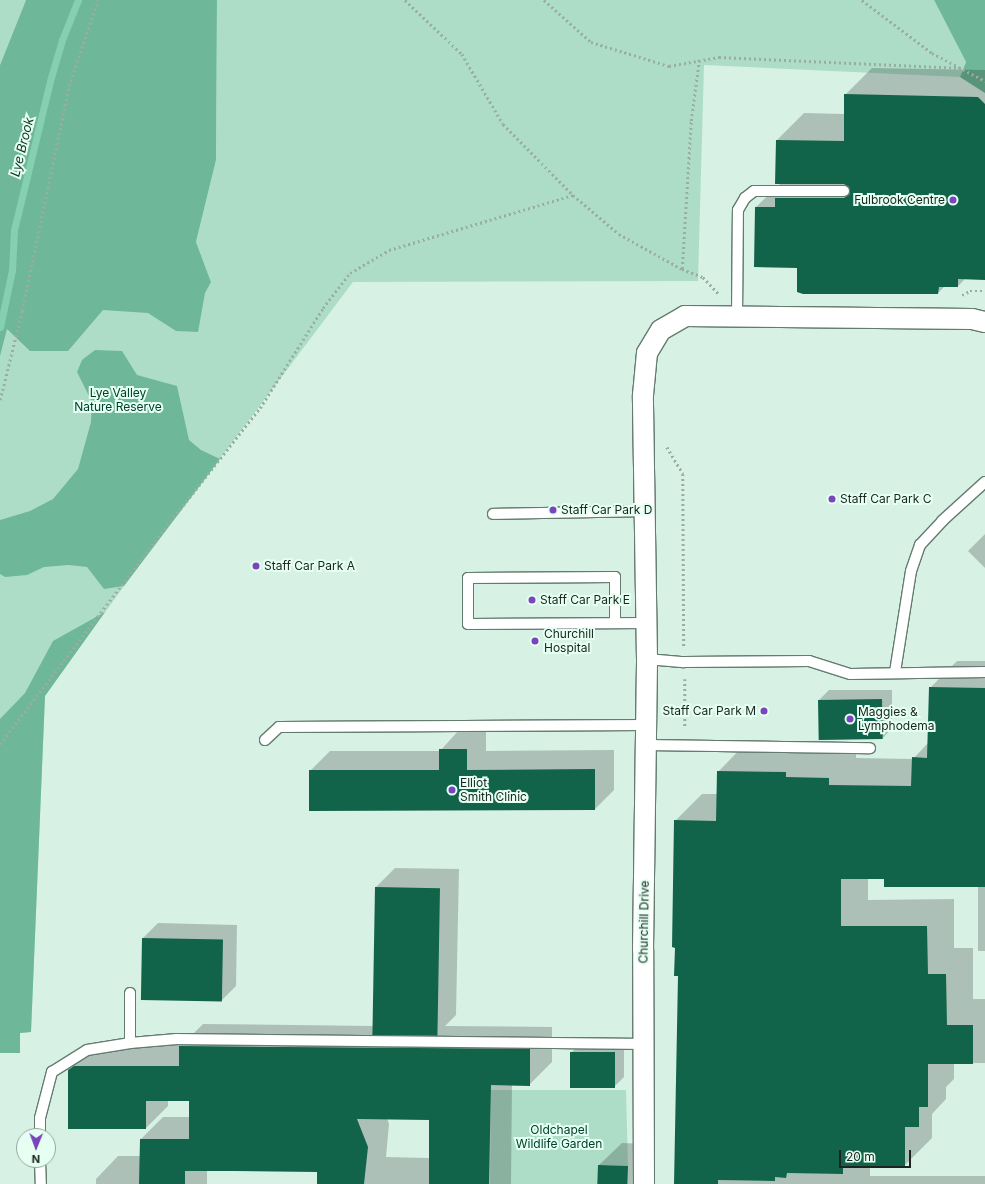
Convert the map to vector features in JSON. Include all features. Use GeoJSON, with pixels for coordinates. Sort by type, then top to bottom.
{"type":"FeatureCollection","features":[{"type":"Feature","properties":{"kind":"street","name":"Churchill Drive"},"geometry":{"type":"LineString","coordinates":[[644,1184],[643,1044],[647,623],[643,395],[647,353],[661,330],[685,316],[737,318],[972,319],[985,322]]}},
{"type":"Feature","properties":{"kind":"lane"},"geometry":{"type":"LineString","coordinates":[[737,318],[738,210],[745,198],[754,191],[844,191]]}},
{"type":"Feature","properties":{"kind":"lane"},"geometry":{"type":"LineString","coordinates":[[895,672],[911,571],[920,545],[942,520],[985,482]]}},
{"type":"Feature","properties":{"kind":"lane"},"geometry":{"type":"LineString","coordinates":[[493,514],[646,511]]}},
{"type":"Feature","properties":{"kind":"lane"},"geometry":{"type":"LineString","coordinates":[[615,623],[615,577],[468,578],[468,624],[647,623]]}},
{"type":"Feature","properties":{"kind":"lane"},"geometry":{"type":"LineString","coordinates":[[647,659],[684,662],[809,661],[850,674],[895,672],[985,672]]}},
{"type":"Feature","properties":{"kind":"lane"},"geometry":{"type":"LineString","coordinates":[[265,740],[279,727],[645,725]]}},
{"type":"Feature","properties":{"kind":"lane"},"geometry":{"type":"LineString","coordinates":[[646,745],[870,748]]}},
{"type":"Feature","properties":{"kind":"lane"},"geometry":{"type":"LineString","coordinates":[[130,992],[130,1043]]}},
{"type":"Feature","properties":{"kind":"lane"},"geometry":{"type":"LineString","coordinates":[[40,1128],[40,1118],[52,1072],[87,1050],[130,1043],[177,1039],[643,1044]]}},
{"type":"Feature","properties":{"kind":"lane"},"geometry":{"type":"LineString","coordinates":[[40,1168],[41,1184]]}},
{"type":"Feature","properties":{"kind":"path"},"geometry":{"type":"LineString","coordinates":[[0,400],[22,311],[69,86],[98,0]]}},
{"type":"Feature","properties":{"kind":"path"},"geometry":{"type":"LineString","coordinates":[[405,0],[462,54],[503,124],[573,196],[619,234],[682,270],[703,278],[719,295]]}},
{"type":"Feature","properties":{"kind":"path"},"geometry":{"type":"LineString","coordinates":[[544,0],[591,42],[669,66],[719,56],[964,68]]}},
{"type":"Feature","properties":{"kind":"path"},"geometry":{"type":"LineString","coordinates":[[862,0],[932,53],[964,68],[985,81]]}},
{"type":"Feature","properties":{"kind":"path"},"geometry":{"type":"LineString","coordinates":[[682,270],[691,121],[699,61]]}},
{"type":"Feature","properties":{"kind":"path"},"geometry":{"type":"LineString","coordinates":[[0,744],[158,537],[260,408],[323,308],[350,272],[389,250],[573,196]]}},
{"type":"Feature","properties":{"kind":"path"},"geometry":{"type":"LineString","coordinates":[[664,441],[683,474],[685,739],[672,746]]}},
{"type":"Feature","properties":{"kind":"green space"},"geometry":{"type":"Polygon","coordinates":[[[0,0],[26,0],[0,65],[0,0]]]}},
{"type":"Feature","properties":{"kind":"green space"},"geometry":{"type":"Polygon","coordinates":[[[26,0],[217,0],[216,160],[196,242],[211,282],[205,293],[198,332],[176,331],[148,313],[103,310],[68,351],[30,351],[7,329],[0,356],[0,65],[26,0]]]}},
{"type":"Feature","properties":{"kind":"green space","name":"Lye Valley Nature Reserve"},"geometry":{"type":"Polygon","coordinates":[[[217,0],[934,0],[966,62],[960,77],[704,65],[698,281],[353,282],[124,586],[45,696],[31,1032],[20,1033],[20,1053],[0,1053],[0,313],[211,282],[196,242],[216,160],[217,0]]]}},
{"type":"Feature","properties":{"kind":"green space"},"geometry":{"type":"Polygon","coordinates":[[[934,0],[985,0],[985,93],[960,77],[966,62],[934,0]]]}},
{"type":"Feature","properties":{"kind":"green space","name":"Lye Valley Nature Reserve"},"geometry":{"type":"Polygon","coordinates":[[[95,350],[122,351],[137,375],[177,386],[189,440],[201,450],[220,459],[124,586],[104,589],[87,567],[69,565],[44,567],[27,575],[5,577],[0,574],[0,520],[30,511],[53,499],[78,469],[91,422],[92,402],[77,372],[82,360],[95,350]]]}},
{"type":"Feature","properties":{"kind":"green space"},"geometry":{"type":"Polygon","coordinates":[[[105,612],[45,696],[31,1032],[20,1033],[20,1053],[0,1053],[0,719],[25,693],[53,641],[105,612]]]}},
{"type":"Feature","properties":{"kind":"green space","name":"Oldchapel Wildlife Garden"},"geometry":{"type":"Polygon","coordinates":[[[491,1090],[626,1090],[628,1166],[598,1165],[598,1184],[490,1184],[491,1090]]]}},
{"type":"Feature","properties":{"kind":"building","name":"Fulbrook Centre"},"geometry":{"type":"Polygon","coordinates":[[[844,94],[978,97],[985,104],[985,280],[958,279],[958,287],[939,287],[938,294],[803,294],[797,292],[797,268],[754,267],[755,207],[775,207],[775,198],[844,198],[850,194],[849,187],[844,184],[775,184],[776,140],[844,141],[844,94]]]}},
{"type":"Feature","properties":{"kind":"building"},"geometry":{"type":"Polygon","coordinates":[[[929,687],[985,688],[985,887],[884,887],[884,879],[841,879],[841,926],[927,926],[928,974],[946,974],[947,1025],[973,1025],[973,1064],[928,1064],[928,1107],[919,1107],[919,1127],[905,1127],[905,1166],[843,1166],[843,1174],[787,1173],[786,1178],[775,1177],[775,1181],[718,1180],[718,1184],[674,1184],[678,976],[674,976],[675,948],[672,947],[674,820],[716,821],[717,771],[786,772],[786,777],[829,778],[829,785],[911,786],[912,757],[927,758],[929,687]]]}},
{"type":"Feature","properties":{"kind":"building","name":"Maggies & Lymphodema"},"geometry":{"type":"Polygon","coordinates":[[[882,699],[883,739],[819,740],[818,700],[882,699]]]}},
{"type":"Feature","properties":{"kind":"building","name":"Elliot Smith Clinic"},"geometry":{"type":"Polygon","coordinates":[[[439,749],[467,749],[467,770],[595,769],[595,810],[309,811],[309,770],[439,770],[439,749]]]}},
{"type":"Feature","properties":{"kind":"building"},"geometry":{"type":"Polygon","coordinates":[[[375,887],[440,888],[437,1036],[372,1035],[375,887]]]}},
{"type":"Feature","properties":{"kind":"building"},"geometry":{"type":"Polygon","coordinates":[[[142,938],[223,939],[222,1001],[141,1000],[142,938]]]}},
{"type":"Feature","properties":{"kind":"building"},"geometry":{"type":"Polygon","coordinates":[[[179,1046],[530,1049],[530,1086],[491,1085],[489,1184],[429,1184],[429,1120],[357,1119],[368,1147],[364,1184],[317,1184],[317,1172],[185,1171],[185,1184],[139,1184],[140,1139],[189,1139],[189,1101],[146,1101],[146,1129],[68,1129],[68,1070],[74,1066],[179,1066],[179,1046]]]}},
{"type":"Feature","properties":{"kind":"building"},"geometry":{"type":"Polygon","coordinates":[[[570,1052],[615,1052],[615,1088],[570,1088],[570,1052]]]}},
{"type":"Feature","properties":{"kind":"building"},"geometry":{"type":"Polygon","coordinates":[[[598,1165],[628,1166],[627,1184],[597,1184],[598,1165]]]}},
{"type":"Feature","properties":{"kind":"waterway","name":"Lye Brook"},"geometry":{"type":"LineString","coordinates":[[0,327],[12,270],[14,230],[50,81],[62,40],[78,0]]}},
{"type":"Feature","properties":{"kind":"place","name":"Fulbrook Centre"},"geometry":{"type":"Point","coordinates":[953,200]}},
{"type":"Feature","properties":{"kind":"place","name":"Staff Car Park C"},"geometry":{"type":"Point","coordinates":[832,499]}},
{"type":"Feature","properties":{"kind":"place","name":"Staff Car Park D"},"geometry":{"type":"Point","coordinates":[553,510]}},
{"type":"Feature","properties":{"kind":"place","name":"Staff Car Park A"},"geometry":{"type":"Point","coordinates":[256,566]}},
{"type":"Feature","properties":{"kind":"place","name":"Staff Car Park E"},"geometry":{"type":"Point","coordinates":[532,600]}},
{"type":"Feature","properties":{"kind":"place","name":"Churchill Hospital"},"geometry":{"type":"Point","coordinates":[535,641]}},
{"type":"Feature","properties":{"kind":"place","name":"Staff Car Park M"},"geometry":{"type":"Point","coordinates":[764,711]}},
{"type":"Feature","properties":{"kind":"place","name":"Maggies & Lymphodema"},"geometry":{"type":"Point","coordinates":[850,719]}},
{"type":"Feature","properties":{"kind":"place","name":"Elliot Smith Clinic"},"geometry":{"type":"Point","coordinates":[452,790]}}]}
